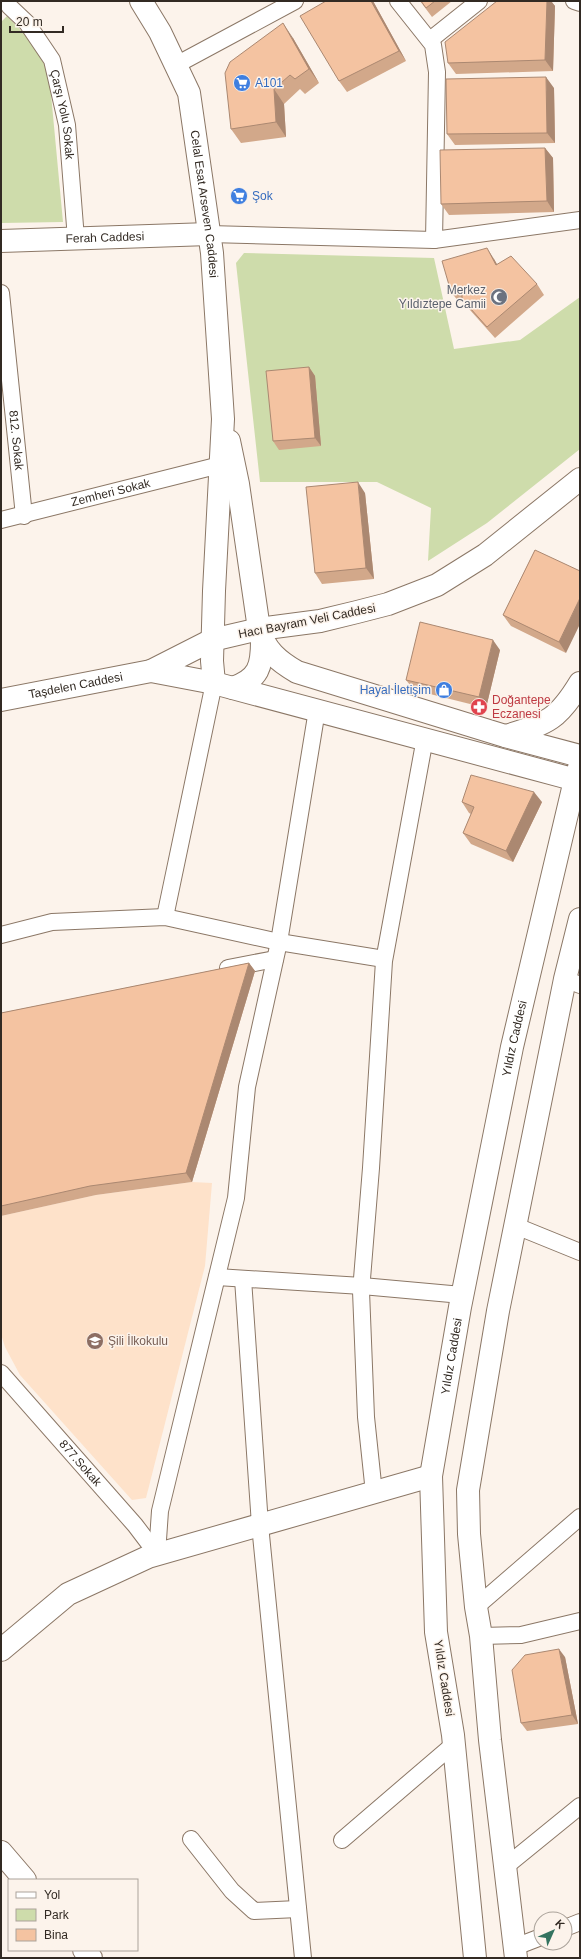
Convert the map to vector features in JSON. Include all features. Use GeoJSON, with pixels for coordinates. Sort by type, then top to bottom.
{"type":"FeatureCollection","features":[{"type":"Feature","properties":{"kind":"main road","name":"Celal Esat Arseven Caddesi"},"geometry":{"type":"LineString","coordinates":[[141,1],[160,32],[189,93],[210,234],[223,419]]}},
{"type":"Feature","properties":{"kind":"main road","name":"Ferah Caddesi"},"geometry":{"type":"LineString","coordinates":[[1,241],[210,234]]}},
{"type":"Feature","properties":{"kind":"main road"},"geometry":{"type":"LineString","coordinates":[[223,419],[212,640],[224,686]]}},
{"type":"Feature","properties":{"kind":"main road"},"geometry":{"type":"LineString","coordinates":[[223,419],[238,484],[260,635],[262,661],[254,677],[245,684],[224,686]]}},
{"type":"Feature","properties":{"kind":"main road","name":"Hacı Bayram Veli Caddesi"},"geometry":{"type":"LineString","coordinates":[[151,671],[212,640],[260,635],[357,612],[406,598],[437,585],[485,555],[580,479]]}},
{"type":"Feature","properties":{"kind":"main road"},"geometry":{"type":"LineString","coordinates":[[260,635],[271,653],[282,663],[297,672],[506,736],[580,756]]}},
{"type":"Feature","properties":{"kind":"main road"},"geometry":{"type":"LineString","coordinates":[[151,671],[224,686],[425,738],[578,775]]}},
{"type":"Feature","properties":{"kind":"main road","name":"Taşdelen Caddesi"},"geometry":{"type":"LineString","coordinates":[[1,700],[151,671]]}},
{"type":"Feature","properties":{"kind":"main road"},"geometry":{"type":"LineString","coordinates":[[506,736],[538,726],[552,718],[565,708],[580,683]]}},
{"type":"Feature","properties":{"kind":"main road","name":"Yıldız Caddesi"},"geometry":{"type":"LineString","coordinates":[[475,1958],[454,1744],[436,1632],[431,1476],[462,1295],[512,1048],[578,775]]}},
{"type":"Feature","properties":{"kind":"main road"},"geometry":{"type":"LineString","coordinates":[[515,1952],[481,1636],[476,1607],[469,1534],[468,1490],[498,1311],[516,1226],[573,982],[580,920]]}},
{"type":"Feature","properties":{"kind":"main road"},"geometry":{"type":"LineString","coordinates":[[1,1650],[68,1594],[158,1554],[431,1476]]}},
{"type":"Feature","properties":{"kind":"main road"},"geometry":{"type":"LineString","coordinates":[[1,1852],[24,1879]]}},
{"type":"Feature","properties":{"kind":"street"},"geometry":{"type":"LineString","coordinates":[[176,65],[295,1]]}},
{"type":"Feature","properties":{"kind":"street"},"geometry":{"type":"LineString","coordinates":[[398,1],[433,45],[437,72],[434,240]]}},
{"type":"Feature","properties":{"kind":"street"},"geometry":{"type":"LineString","coordinates":[[430,40],[479,1]]}},
{"type":"Feature","properties":{"kind":"street"},"geometry":{"type":"LineString","coordinates":[[574,1],[580,3]]}},
{"type":"Feature","properties":{"kind":"street","name":"Çarşı Yolu Sokak"},"geometry":{"type":"LineString","coordinates":[[8,6],[27,23],[52,60],[67,125],[76,239]]}},
{"type":"Feature","properties":{"kind":"street"},"geometry":{"type":"LineString","coordinates":[[210,234],[434,240],[580,220]]}},
{"type":"Feature","properties":{"kind":"street","name":"812. Sokak"},"geometry":{"type":"LineString","coordinates":[[1,293],[24,516]]}},
{"type":"Feature","properties":{"kind":"street","name":"Zemheri Sokak"},"geometry":{"type":"LineString","coordinates":[[1,520],[24,516],[220,465]]}},
{"type":"Feature","properties":{"kind":"street"},"geometry":{"type":"LineString","coordinates":[[165,918],[224,686]]}},
{"type":"Feature","properties":{"kind":"street"},"geometry":{"type":"LineString","coordinates":[[158,1554],[160,1511],[236,1198],[247,1087],[279,942],[317,710]]}},
{"type":"Feature","properties":{"kind":"street"},"geometry":{"type":"LineString","coordinates":[[374,1493],[366,1417],[362,1286],[384,959],[425,738]]}},
{"type":"Feature","properties":{"kind":"street"},"geometry":{"type":"LineString","coordinates":[[1,935],[52,922],[165,918],[279,942],[384,959]]}},
{"type":"Feature","properties":{"kind":"street"},"geometry":{"type":"LineString","coordinates":[[212,971],[275,959]]}},
{"type":"Feature","properties":{"kind":"street"},"geometry":{"type":"LineString","coordinates":[[516,1226],[580,1252]]}},
{"type":"Feature","properties":{"kind":"street"},"geometry":{"type":"LineString","coordinates":[[217,1277],[362,1286],[462,1295]]}},
{"type":"Feature","properties":{"kind":"street"},"geometry":{"type":"LineString","coordinates":[[242,1279],[260,1525],[303,1958]]}},
{"type":"Feature","properties":{"kind":"street","name":"877.Sokak"},"geometry":{"type":"LineString","coordinates":[[1,1372],[135,1525],[158,1554]]}},
{"type":"Feature","properties":{"kind":"street"},"geometry":{"type":"LineString","coordinates":[[476,1607],[580,1517]]}},
{"type":"Feature","properties":{"kind":"street"},"geometry":{"type":"LineString","coordinates":[[481,1636],[521,1635],[580,1621]]}},
{"type":"Feature","properties":{"kind":"street"},"geometry":{"type":"LineString","coordinates":[[342,1840],[454,1744]]}},
{"type":"Feature","properties":{"kind":"street"},"geometry":{"type":"LineString","coordinates":[[505,1867],[580,1806]]}},
{"type":"Feature","properties":{"kind":"street"},"geometry":{"type":"LineString","coordinates":[[191,1839],[232,1892],[254,1911],[298,1909]]}},
{"type":"Feature","properties":{"kind":"street"},"geometry":{"type":"LineString","coordinates":[[515,1952],[533,1942]]}},
{"type":"Feature","properties":{"kind":"shaded area","name":"Şili İlkokulu"},"geometry":{"type":"Polygon","coordinates":[[[192,1182],[212,1183],[205,1266],[146,1498],[132,1500],[20,1375],[5,1347],[1,1334],[1,1216],[96,1195],[192,1182]]]}},
{"type":"Feature","properties":{"kind":"green space"},"geometry":{"type":"Polygon","coordinates":[[[7,16],[32,42],[49,73],[63,222],[1,223],[1,22],[7,16]]]}},
{"type":"Feature","properties":{"kind":"green space"},"geometry":{"type":"Polygon","coordinates":[[[244,253],[434,258],[454,349],[520,340],[580,297],[580,449],[487,523],[428,561],[431,508],[377,482],[260,482],[236,263],[244,253]]]}},
{"type":"Feature","properties":{"kind":"building"},"geometry":{"type":"Polygon","coordinates":[[[326,1],[371,1],[399,51],[339,81],[300,16],[326,1]]]}},
{"type":"Feature","properties":{"kind":"building"},"geometry":{"type":"Polygon","coordinates":[[[421,1],[435,1],[426,8],[421,1]]]}},
{"type":"Feature","properties":{"kind":"building"},"geometry":{"type":"Polygon","coordinates":[[[497,1],[547,1],[545,60],[448,63],[445,42],[497,1]]]}},
{"type":"Feature","properties":{"kind":"building"},"geometry":{"type":"Polygon","coordinates":[[[283,23],[309,69],[295,79],[290,75],[274,89],[276,122],[231,129],[225,73],[230,62],[283,23]]]}},
{"type":"Feature","properties":{"kind":"building"},"geometry":{"type":"Polygon","coordinates":[[[546,77],[547,133],[447,134],[446,79],[546,77]]]}},
{"type":"Feature","properties":{"kind":"building"},"geometry":{"type":"Polygon","coordinates":[[[545,148],[547,201],[441,204],[440,150],[545,148]]]}},
{"type":"Feature","properties":{"kind":"building","name":"Merkez Yıldıztepe Camii"},"geometry":{"type":"Polygon","coordinates":[[[487,248],[496,265],[511,256],[537,284],[487,327],[462,299],[462,288],[451,292],[442,261],[487,248]]]}},
{"type":"Feature","properties":{"kind":"building"},"geometry":{"type":"Polygon","coordinates":[[[309,367],[315,438],[273,441],[266,371],[309,367]]]}},
{"type":"Feature","properties":{"kind":"building"},"geometry":{"type":"Polygon","coordinates":[[[358,482],[366,568],[315,573],[306,487],[358,482]]]}},
{"type":"Feature","properties":{"kind":"building"},"geometry":{"type":"Polygon","coordinates":[[[535,550],[580,571],[580,598],[559,642],[503,615],[535,550]]]}},
{"type":"Feature","properties":{"kind":"building"},"geometry":{"type":"Polygon","coordinates":[[[420,622],[493,640],[479,697],[406,680],[420,622]]]}},
{"type":"Feature","properties":{"kind":"building"},"geometry":{"type":"Polygon","coordinates":[[[471,775],[534,792],[506,851],[463,833],[474,807],[462,802],[471,775]]]}},
{"type":"Feature","properties":{"kind":"building"},"geometry":{"type":"Polygon","coordinates":[[[249,963],[186,1173],[90,1186],[1,1206],[1,1013],[249,963]]]}},
{"type":"Feature","properties":{"kind":"building"},"geometry":{"type":"Polygon","coordinates":[[[559,1649],[572,1715],[521,1723],[512,1670],[525,1655],[559,1649]]]}},
{"type":"Feature","properties":{"kind":"place","name":"A101"},"geometry":{"type":"Point","coordinates":[242,83]}},
{"type":"Feature","properties":{"kind":"place","name":"Şok"},"geometry":{"type":"Point","coordinates":[239,196]}},
{"type":"Feature","properties":{"kind":"place","name":"Merkez Yıldıztepe Camii"},"geometry":{"type":"Point","coordinates":[499,297]}},
{"type":"Feature","properties":{"kind":"place","name":"Hayal İletişim"},"geometry":{"type":"Point","coordinates":[444,690]}},
{"type":"Feature","properties":{"kind":"place","name":"Doğantepe Eczanesi"},"geometry":{"type":"Point","coordinates":[479,707]}},
{"type":"Feature","properties":{"kind":"place","name":"Şili İlkokulu"},"geometry":{"type":"Point","coordinates":[95,1341]}}]}
